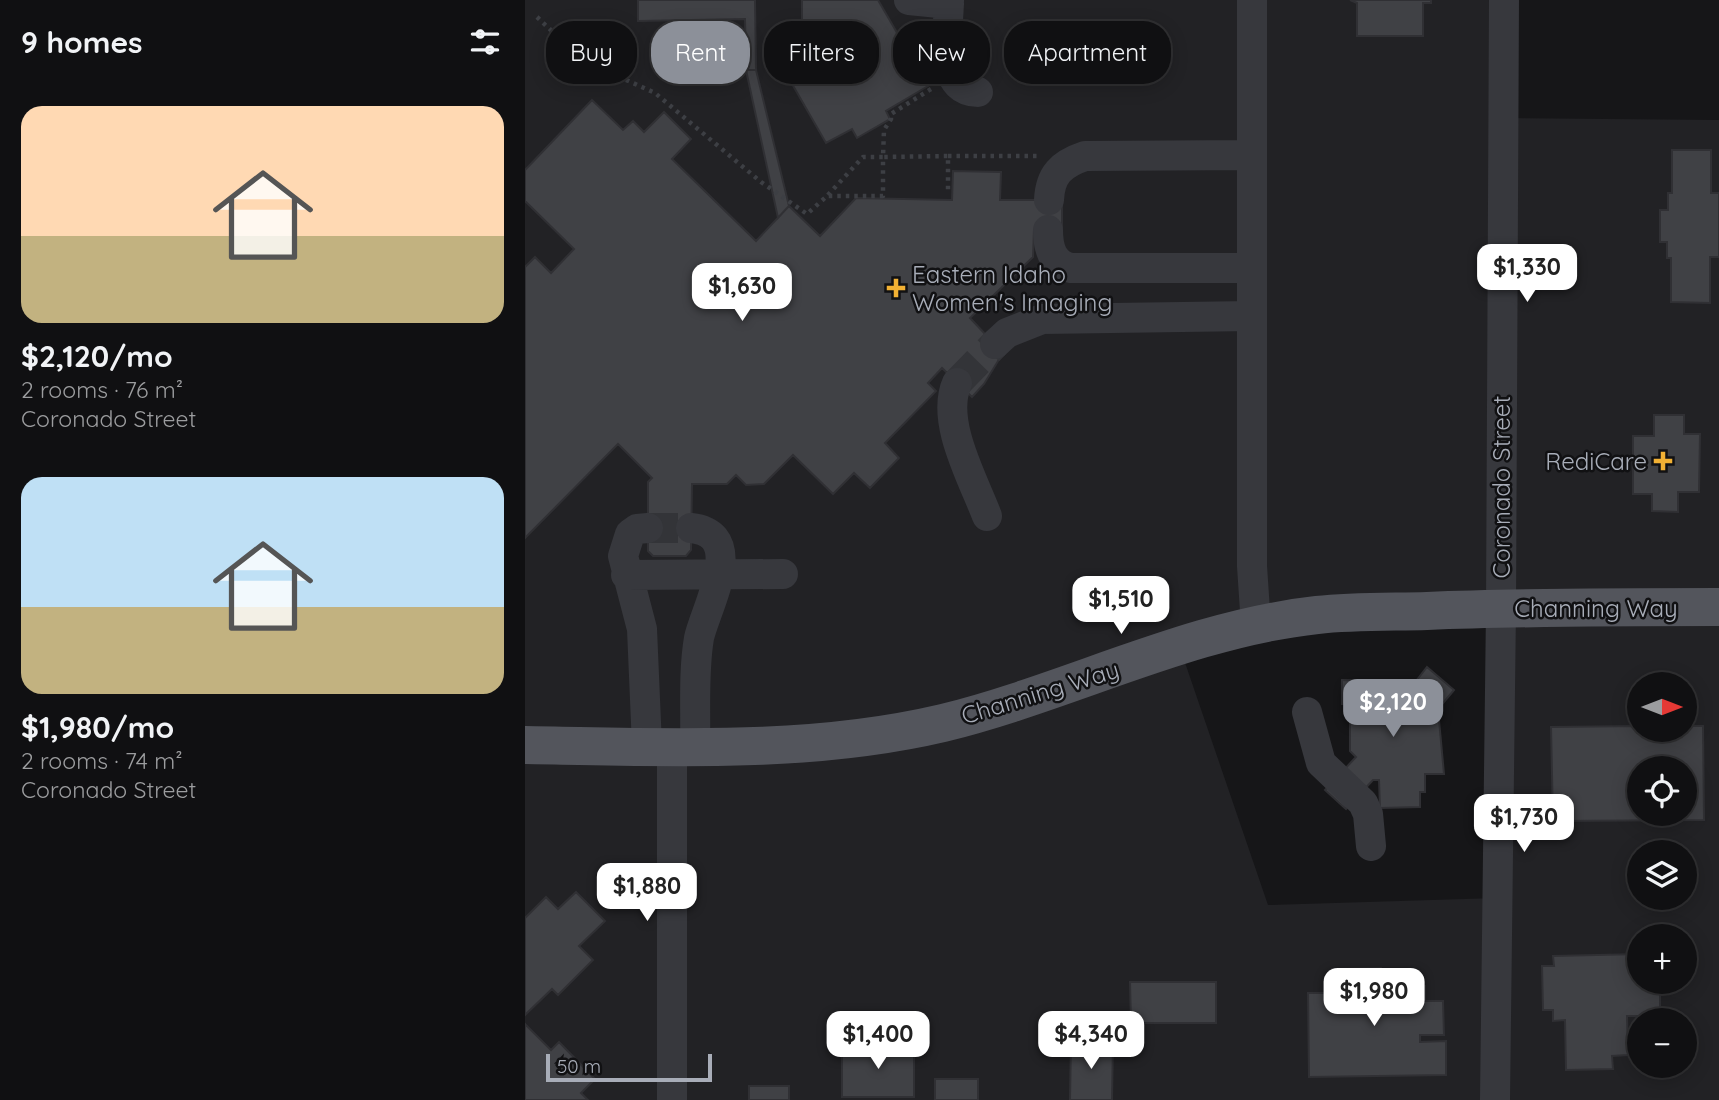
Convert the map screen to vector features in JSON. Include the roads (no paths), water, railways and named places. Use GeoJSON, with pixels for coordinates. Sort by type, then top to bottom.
{"type":"FeatureCollection","features":[{"type":"Feature","properties":{"kind":"main road","name":"Channing Way"},"geometry":{"type":"LineString","coordinates":[[525,745],[753,747],[860,737],[941,723],[1019,702],[1180,648],[1256,626],[1318,615],[1501,608],[1719,607]]}},
{"type":"Feature","properties":{"kind":"street"},"geometry":{"type":"LineString","coordinates":[[908,0],[949,2],[951,78],[960,88],[978,92]]}},
{"type":"Feature","properties":{"kind":"street"},"geometry":{"type":"LineString","coordinates":[[1252,0],[1252,566],[1256,626]]}},
{"type":"Feature","properties":{"kind":"street","name":"Coronado Street"},"geometry":{"type":"LineString","coordinates":[[1495,1100],[1504,0]]}},
{"type":"Feature","properties":{"kind":"street"},"geometry":{"type":"LineString","coordinates":[[1049,200],[1052,179],[1065,165],[1085,156],[1252,155]]}},
{"type":"Feature","properties":{"kind":"street"},"geometry":{"type":"LineString","coordinates":[[1048,230],[1051,252],[1056,260],[1071,268],[1252,268]]}},
{"type":"Feature","properties":{"kind":"street"},"geometry":{"type":"LineString","coordinates":[[995,344],[1007,333],[1042,319],[1252,316]]}},
{"type":"Feature","properties":{"kind":"street"},"geometry":{"type":"LineString","coordinates":[[957,383],[952,394],[952,422],[987,516]]}},
{"type":"Feature","properties":{"kind":"street"},"geometry":{"type":"LineString","coordinates":[[648,528],[637,528],[625,544],[626,575],[671,746],[673,1100]]}},
{"type":"Feature","properties":{"kind":"street"},"geometry":{"type":"LineString","coordinates":[[671,746],[699,638],[721,574],[715,541],[707,533],[691,528]]}},
{"type":"Feature","properties":{"kind":"street"},"geometry":{"type":"LineString","coordinates":[[626,575],[783,574]]}},
{"type":"Feature","properties":{"kind":"street"},"geometry":{"type":"LineString","coordinates":[[1307,712],[1321,763],[1363,803],[1368,814],[1371,846]]}},
{"type":"Feature","properties":{"kind":"tunnel"},"geometry":{"type":"LineString","coordinates":[[957,383],[995,344]]}},
{"type":"Feature","properties":{"kind":"tunnel"},"geometry":{"type":"LineString","coordinates":[[648,528],[691,528]]}},
{"type":"Feature","properties":{"kind":"place","name":"Eastern Idaho Women's Imaging"},"geometry":{"type":"Point","coordinates":[896,288]}},
{"type":"Feature","properties":{"kind":"place","name":"RediCare"},"geometry":{"type":"Point","coordinates":[1663,461]}}]}
